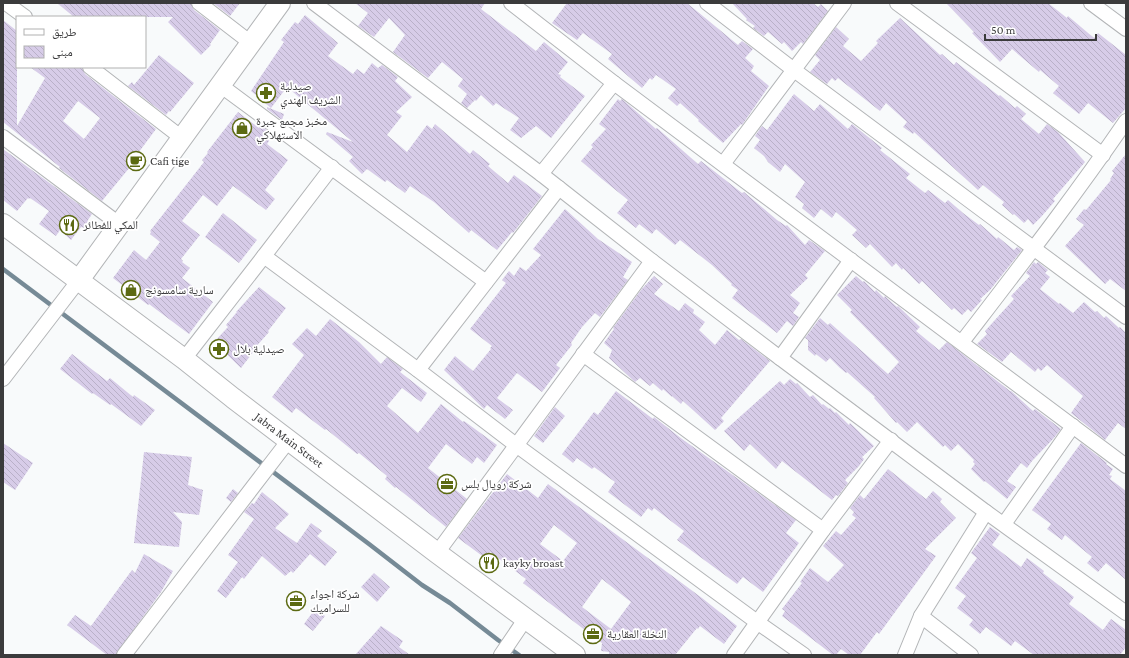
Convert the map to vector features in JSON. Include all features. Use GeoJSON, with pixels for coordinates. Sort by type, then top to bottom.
{"type":"FeatureCollection","features":[{"type":"Feature","properties":{"kind":"main road"},"geometry":{"type":"LineString","coordinates":[[79,280],[280,3]]}},
{"type":"Feature","properties":{"kind":"main road","name":"Jabra Main Street"},"geometry":{"type":"LineString","coordinates":[[3,224],[184,359],[437,553],[575,655]]}},
{"type":"Feature","properties":{"kind":"street"},"geometry":{"type":"LineString","coordinates":[[6,3],[24,16]]}},
{"type":"Feature","properties":{"kind":"street"},"geometry":{"type":"LineString","coordinates":[[199,3],[251,43]]}},
{"type":"Feature","properties":{"kind":"street"},"geometry":{"type":"LineString","coordinates":[[314,3],[541,174],[652,261],[780,358],[986,512],[1126,613]]}},
{"type":"Feature","properties":{"kind":"street"},"geometry":{"type":"LineString","coordinates":[[511,3],[614,83],[1126,466]]}},
{"type":"Feature","properties":{"kind":"street"},"geometry":{"type":"LineString","coordinates":[[708,3],[794,70],[1126,317]]}},
{"type":"Feature","properties":{"kind":"street"},"geometry":{"type":"LineString","coordinates":[[723,164],[844,3]]}},
{"type":"Feature","properties":{"kind":"street"},"geometry":{"type":"LineString","coordinates":[[897,3],[1103,155]]}},
{"type":"Feature","properties":{"kind":"street"},"geometry":{"type":"LineString","coordinates":[[1091,3],[1126,29]]}},
{"type":"Feature","properties":{"kind":"street"},"geometry":{"type":"LineString","coordinates":[[91,68],[182,138]]}},
{"type":"Feature","properties":{"kind":"street"},"geometry":{"type":"LineString","coordinates":[[541,174],[614,83]]}},
{"type":"Feature","properties":{"kind":"street"},"geometry":{"type":"LineString","coordinates":[[220,85],[486,282]]}},
{"type":"Feature","properties":{"kind":"street"},"geometry":{"type":"LineString","coordinates":[[962,342],[1103,155],[1126,120]]}},
{"type":"Feature","properties":{"kind":"street"},"geometry":{"type":"LineString","coordinates":[[3,138],[119,224]]}},
{"type":"Feature","properties":{"kind":"street"},"geometry":{"type":"LineString","coordinates":[[184,359],[332,167]]}},
{"type":"Feature","properties":{"kind":"street"},"geometry":{"type":"LineString","coordinates":[[418,370],[559,188]]}},
{"type":"Feature","properties":{"kind":"street"},"geometry":{"type":"LineString","coordinates":[[264,256],[516,445],[804,655]]}},
{"type":"Feature","properties":{"kind":"street"},"geometry":{"type":"LineString","coordinates":[[780,358],[851,260]]}},
{"type":"Feature","properties":{"kind":"street"},"geometry":{"type":"LineString","coordinates":[[437,553],[652,261]]}},
{"type":"Feature","properties":{"kind":"street"},"geometry":{"type":"LineString","coordinates":[[3,379],[79,280]]}},
{"type":"Feature","properties":{"kind":"street"},"geometry":{"type":"LineString","coordinates":[[583,354],[823,530]]}},
{"type":"Feature","properties":{"kind":"street"},"geometry":{"type":"LineString","coordinates":[[1004,524],[1073,426]]}},
{"type":"Feature","properties":{"kind":"street"},"geometry":{"type":"LineString","coordinates":[[124,655],[289,440]]}},
{"type":"Feature","properties":{"kind":"street"},"geometry":{"type":"LineString","coordinates":[[734,655],[823,530],[891,440]]}},
{"type":"Feature","properties":{"kind":"street"},"geometry":{"type":"LineString","coordinates":[[905,655],[921,616],[986,512]]}},
{"type":"Feature","properties":{"kind":"street"},"geometry":{"type":"LineString","coordinates":[[921,616],[971,655]]}},
{"type":"Feature","properties":{"kind":"street"},"geometry":{"type":"LineString","coordinates":[[501,655],[526,618]]}},
{"type":"Feature","properties":{"kind":"building"},"geometry":{"type":"Polygon","coordinates":[[[57,3],[191,3],[194,10],[220,30],[210,44],[211,45],[201,55],[168,22],[173,17],[73,16],[57,3]]]}},
{"type":"Feature","properties":{"kind":"building"},"geometry":{"type":"Polygon","coordinates":[[[213,3],[240,3],[230,16],[213,3]]]}},
{"type":"Feature","properties":{"kind":"building"},"geometry":{"type":"Polygon","coordinates":[[[355,3],[485,3],[481,9],[536,51],[544,42],[568,62],[558,74],[585,96],[551,138],[536,126],[521,138],[510,130],[519,118],[496,103],[493,106],[481,95],[467,108],[461,103],[467,94],[458,86],[463,79],[442,62],[428,78],[393,52],[405,35],[389,18],[374,37],[358,26],[368,13],[355,3]]]}},
{"type":"Feature","properties":{"kind":"building"},"geometry":{"type":"Polygon","coordinates":[[[567,3],[687,3],[738,45],[742,41],[753,49],[745,58],[754,66],[751,71],[769,86],[742,125],[741,124],[723,143],[680,103],[677,106],[668,98],[676,89],[656,75],[652,80],[650,78],[642,88],[608,59],[612,54],[583,33],[577,40],[552,23],[567,3]]]}},
{"type":"Feature","properties":{"kind":"building"},"geometry":{"type":"Polygon","coordinates":[[[732,3],[813,3],[818,7],[821,4],[828,11],[803,44],[801,42],[792,51],[784,42],[782,44],[768,32],[764,36],[753,28],[755,26],[746,20],[747,19],[732,3]]]}},
{"type":"Feature","properties":{"kind":"building"},"geometry":{"type":"Polygon","coordinates":[[[946,3],[1048,3],[1067,18],[1068,16],[1094,38],[1098,33],[1126,55],[1126,108],[1113,123],[1088,103],[1079,114],[1053,93],[1059,86],[1040,70],[1039,72],[1012,49],[1000,62],[946,3]]]}},
{"type":"Feature","properties":{"kind":"building"},"geometry":{"type":"Polygon","coordinates":[[[305,15],[338,43],[328,56],[353,74],[357,69],[364,74],[372,63],[378,68],[382,65],[398,77],[395,81],[412,97],[396,112],[402,116],[387,135],[407,152],[427,125],[432,129],[435,124],[470,154],[473,150],[490,164],[488,166],[508,183],[514,175],[542,196],[513,233],[512,232],[497,250],[471,230],[469,233],[434,202],[410,186],[405,193],[387,180],[385,182],[367,169],[362,174],[349,161],[353,157],[326,134],[327,132],[353,142],[287,87],[271,108],[251,91],[284,42],[281,40],[295,22],[298,24],[305,15]]]}},
{"type":"Feature","properties":{"kind":"building"},"geometry":{"type":"Polygon","coordinates":[[[900,18],[940,55],[942,54],[954,65],[956,62],[1015,108],[1017,106],[1026,114],[1021,119],[1039,134],[1047,124],[1058,132],[1085,162],[1053,199],[1055,201],[1033,225],[1028,219],[1024,223],[1014,214],[1013,215],[1002,205],[1004,202],[983,185],[978,190],[914,132],[913,134],[903,127],[907,122],[886,103],[880,111],[838,78],[835,81],[832,78],[827,84],[810,72],[820,60],[815,55],[836,27],[849,39],[843,46],[861,61],[878,43],[876,41],[900,18]]]}},
{"type":"Feature","properties":{"kind":"building"},"geometry":{"type":"Polygon","coordinates":[[[3,20],[16,30],[17,126],[45,78],[31,68],[82,68],[85,74],[156,129],[133,160],[135,161],[102,201],[59,168],[60,167],[3,122],[3,20]],[[78,101],[63,121],[84,139],[100,118],[78,101]]]}},
{"type":"Feature","properties":{"kind":"building"},"geometry":{"type":"Polygon","coordinates":[[[159,55],[194,83],[166,115],[128,86],[132,82],[134,85],[159,55]]]}},
{"type":"Feature","properties":{"kind":"building"},"geometry":{"type":"Polygon","coordinates":[[[794,94],[814,111],[820,104],[848,129],[852,124],[882,148],[880,150],[910,174],[906,178],[925,193],[928,190],[945,203],[948,200],[997,239],[998,237],[1014,250],[1017,247],[1022,250],[990,290],[980,299],[982,300],[971,312],[968,309],[962,315],[954,308],[952,310],[922,281],[919,284],[896,263],[892,267],[870,244],[866,248],[852,235],[857,230],[836,212],[832,218],[821,209],[814,218],[802,208],[804,204],[795,197],[805,182],[785,164],[780,172],[754,148],[760,140],[755,136],[762,126],[767,130],[794,94]]]}},
{"type":"Feature","properties":{"kind":"building"},"geometry":{"type":"Polygon","coordinates":[[[618,99],[620,101],[622,99],[698,164],[701,161],[742,193],[744,192],[777,220],[786,226],[787,225],[805,245],[809,240],[825,251],[805,275],[808,278],[790,295],[800,303],[793,313],[799,317],[793,326],[787,321],[777,333],[732,298],[738,290],[731,285],[732,284],[712,265],[680,240],[675,245],[656,229],[652,234],[639,224],[636,228],[617,213],[628,200],[581,161],[593,147],[591,145],[606,129],[599,124],[618,99]]]}},
{"type":"Feature","properties":{"kind":"building"},"geometry":{"type":"Polygon","coordinates":[[[267,107],[284,114],[282,120],[267,109],[267,107]]]}},
{"type":"Feature","properties":{"kind":"building"},"geometry":{"type":"Polygon","coordinates":[[[238,112],[259,128],[260,125],[273,135],[267,144],[288,160],[265,190],[275,199],[266,210],[233,186],[217,206],[203,195],[182,221],[200,235],[181,259],[183,261],[182,262],[190,268],[182,278],[213,302],[189,334],[113,278],[134,250],[146,260],[160,242],[150,234],[150,231],[204,162],[202,160],[208,153],[207,152],[238,112]]]}},
{"type":"Feature","properties":{"kind":"building"},"geometry":{"type":"Polygon","coordinates":[[[3,149],[92,214],[88,220],[86,228],[81,227],[71,240],[60,230],[56,236],[39,224],[49,211],[30,198],[28,198],[17,211],[3,200],[3,149]]]}},
{"type":"Feature","properties":{"kind":"building"},"geometry":{"type":"Polygon","coordinates":[[[1126,154],[1126,291],[1110,279],[1105,284],[1065,246],[1084,225],[1076,219],[1084,209],[1086,210],[1111,180],[1110,179],[1114,173],[1112,171],[1126,154]]]}},
{"type":"Feature","properties":{"kind":"building"},"geometry":{"type":"Polygon","coordinates":[[[565,209],[598,239],[632,262],[623,277],[628,280],[600,317],[595,313],[582,327],[571,343],[572,345],[556,365],[560,368],[542,392],[517,373],[497,398],[513,410],[505,419],[487,405],[484,409],[444,370],[455,356],[473,371],[491,349],[490,348],[492,346],[470,329],[506,283],[502,280],[509,271],[514,276],[520,267],[526,271],[541,255],[533,249],[565,209]]]}},
{"type":"Feature","properties":{"kind":"building"},"geometry":{"type":"Polygon","coordinates":[[[223,213],[257,240],[239,263],[205,237],[223,213]]]}},
{"type":"Feature","properties":{"kind":"building"},"geometry":{"type":"Polygon","coordinates":[[[1034,262],[1036,264],[1038,262],[1048,270],[1045,273],[1050,277],[1040,289],[1059,304],[1060,303],[1073,313],[1084,302],[1104,318],[1106,316],[1126,333],[1126,429],[1118,423],[1105,440],[1071,413],[1083,396],[1047,365],[1041,371],[1038,368],[1035,372],[1011,352],[1002,362],[977,344],[987,334],[985,331],[1014,299],[1011,296],[1030,276],[1026,273],[1034,262]]]}},
{"type":"Feature","properties":{"kind":"building"},"geometry":{"type":"Polygon","coordinates":[[[654,276],[663,284],[654,294],[679,311],[685,303],[694,310],[693,313],[705,322],[699,330],[715,345],[727,330],[770,361],[721,418],[724,421],[715,430],[683,401],[681,404],[653,383],[650,386],[640,378],[635,382],[609,358],[612,350],[604,343],[614,329],[613,328],[641,290],[654,276]]]}},
{"type":"Feature","properties":{"kind":"building"},"geometry":{"type":"Polygon","coordinates":[[[856,276],[863,282],[864,281],[875,292],[876,290],[884,298],[885,296],[897,307],[898,306],[920,327],[916,331],[939,350],[947,342],[1011,391],[1033,411],[1035,409],[1061,429],[1027,468],[1021,463],[1007,481],[1016,487],[1007,499],[985,481],[984,482],[971,469],[975,464],[973,462],[974,460],[958,444],[951,451],[945,445],[943,447],[917,422],[907,432],[897,422],[896,423],[874,398],[875,397],[847,372],[846,373],[830,358],[826,362],[808,350],[808,340],[805,338],[820,318],[828,325],[830,323],[888,374],[899,362],[850,312],[852,310],[837,295],[856,276]]]}},
{"type":"Feature","properties":{"kind":"building"},"geometry":{"type":"Polygon","coordinates":[[[259,287],[286,308],[241,368],[214,342],[228,327],[226,325],[236,312],[259,287]]]}},
{"type":"Feature","properties":{"kind":"building"},"geometry":{"type":"Polygon","coordinates":[[[330,319],[359,342],[381,364],[387,357],[403,369],[400,372],[427,393],[421,402],[402,388],[387,406],[418,433],[441,404],[463,422],[464,421],[497,445],[484,463],[477,457],[472,464],[446,444],[428,468],[467,499],[446,527],[396,487],[395,488],[385,479],[387,476],[359,453],[357,454],[326,429],[325,430],[296,408],[292,413],[272,397],[304,355],[292,344],[307,328],[316,336],[330,319]]]}},
{"type":"Feature","properties":{"kind":"building"},"geometry":{"type":"Polygon","coordinates":[[[72,354],[107,381],[110,378],[133,397],[134,395],[155,410],[141,426],[111,404],[110,405],[93,393],[92,394],[60,369],[72,354]]]}},
{"type":"Feature","properties":{"kind":"building"},"geometry":{"type":"Polygon","coordinates":[[[790,379],[796,384],[797,383],[810,397],[813,395],[822,405],[823,404],[829,409],[830,408],[835,413],[836,412],[849,425],[850,423],[874,446],[862,457],[864,459],[859,466],[845,480],[848,483],[838,496],[836,495],[832,500],[782,461],[776,469],[750,444],[744,451],[724,431],[780,381],[784,385],[790,379]]]}},
{"type":"Feature","properties":{"kind":"building"},"geometry":{"type":"Polygon","coordinates":[[[616,391],[653,419],[654,417],[682,439],[796,520],[786,533],[799,543],[763,592],[743,577],[737,584],[677,540],[684,531],[654,508],[652,511],[648,508],[641,517],[608,492],[615,482],[594,467],[592,469],[577,458],[573,463],[562,454],[594,412],[598,415],[616,391]]]}},
{"type":"Feature","properties":{"kind":"building"},"geometry":{"type":"Polygon","coordinates":[[[555,407],[565,416],[543,443],[534,436],[555,407]]]}},
{"type":"Feature","properties":{"kind":"building"},"geometry":{"type":"Polygon","coordinates":[[[3,443],[33,463],[15,490],[3,482],[3,443]]]}},
{"type":"Feature","properties":{"kind":"building"},"geometry":{"type":"Polygon","coordinates":[[[1081,443],[1113,469],[1109,475],[1112,476],[1110,479],[1126,491],[1126,580],[1106,563],[1098,572],[1087,563],[1092,557],[1065,535],[1062,540],[1047,529],[1051,524],[1032,510],[1081,443]]]}},
{"type":"Feature","properties":{"kind":"building"},"geometry":{"type":"Polygon","coordinates":[[[144,452],[192,457],[188,485],[203,490],[199,515],[173,512],[182,522],[179,547],[134,543],[144,452]]]}},
{"type":"Feature","properties":{"kind":"building"},"geometry":{"type":"Polygon","coordinates":[[[888,469],[926,499],[933,491],[942,499],[940,502],[956,518],[925,549],[936,556],[879,634],[877,632],[860,655],[849,655],[841,649],[836,655],[833,655],[782,616],[785,611],[782,609],[802,583],[800,582],[810,568],[828,582],[844,565],[823,546],[836,531],[841,535],[856,518],[852,515],[854,512],[850,508],[860,495],[864,499],[888,469]]]}},
{"type":"Feature","properties":{"kind":"building"},"geometry":{"type":"Polygon","coordinates":[[[507,474],[538,498],[548,484],[702,598],[737,626],[724,644],[700,626],[675,655],[609,655],[609,652],[601,651],[602,643],[523,583],[526,579],[490,552],[485,558],[458,538],[507,474]],[[554,525],[540,544],[563,561],[577,543],[554,525]],[[602,579],[582,607],[611,629],[631,602],[602,579]]]}},
{"type":"Feature","properties":{"kind":"building"},"geometry":{"type":"Polygon","coordinates":[[[233,489],[238,493],[231,502],[226,498],[233,489]]]}},
{"type":"Feature","properties":{"kind":"building"},"geometry":{"type":"Polygon","coordinates":[[[262,492],[289,514],[275,528],[297,543],[311,523],[322,531],[317,536],[337,552],[325,566],[310,554],[293,573],[291,571],[285,576],[262,556],[244,579],[242,577],[226,598],[217,591],[238,562],[228,555],[254,519],[244,512],[252,503],[254,504],[262,492]]]}},
{"type":"Feature","properties":{"kind":"building"},"geometry":{"type":"Polygon","coordinates":[[[990,527],[1000,534],[992,545],[1021,567],[1027,558],[1044,571],[1043,573],[1074,597],[1069,604],[1103,630],[1111,619],[1126,630],[1126,647],[1120,655],[1034,655],[1015,641],[1011,646],[986,627],[980,634],[969,625],[973,620],[957,608],[966,596],[955,588],[977,558],[971,553],[990,527]]]}},
{"type":"Feature","properties":{"kind":"building"},"geometry":{"type":"Polygon","coordinates":[[[144,554],[173,571],[161,592],[116,654],[107,655],[67,625],[75,615],[91,626],[132,570],[135,573],[144,554]]]}},
{"type":"Feature","properties":{"kind":"building"},"geometry":{"type":"Polygon","coordinates":[[[374,573],[390,587],[377,602],[361,587],[374,573]]]}},
{"type":"Feature","properties":{"kind":"building"},"geometry":{"type":"Polygon","coordinates":[[[315,609],[325,616],[313,631],[304,624],[315,609]]]}},
{"type":"Feature","properties":{"kind":"building"},"geometry":{"type":"Polygon","coordinates":[[[381,626],[403,641],[399,647],[410,655],[355,655],[381,626]]]}},
{"type":"Feature","properties":{"kind":"waterway"},"geometry":{"type":"LineString","coordinates":[[3,269],[422,585],[450,603],[519,655]]}},
{"type":"Feature","properties":{"kind":"place","name":"صيدلية الشريف الهندي"},"geometry":{"type":"Point","coordinates":[266,93]}},
{"type":"Feature","properties":{"kind":"place","name":"مخبز مجمع جبرة الاستهلاكي"},"geometry":{"type":"Point","coordinates":[242,128]}},
{"type":"Feature","properties":{"kind":"place","name":"Cafi tige"},"geometry":{"type":"Point","coordinates":[136,161]}},
{"type":"Feature","properties":{"kind":"place","name":"المكي للفطائر"},"geometry":{"type":"Point","coordinates":[69,225]}},
{"type":"Feature","properties":{"kind":"place","name":"سارية سامسونج"},"geometry":{"type":"Point","coordinates":[131,290]}},
{"type":"Feature","properties":{"kind":"place","name":"صيدلية بلال"},"geometry":{"type":"Point","coordinates":[219,349]}},
{"type":"Feature","properties":{"kind":"place","name":"شركة رويال بلس"},"geometry":{"type":"Point","coordinates":[447,484]}},
{"type":"Feature","properties":{"kind":"place","name":"kayky broast"},"geometry":{"type":"Point","coordinates":[489,563]}},
{"type":"Feature","properties":{"kind":"place","name":"شركة اجواء للسراميك"},"geometry":{"type":"Point","coordinates":[296,601]}},
{"type":"Feature","properties":{"kind":"place","name":"النخلة العقارية"},"geometry":{"type":"Point","coordinates":[593,634]}}]}
